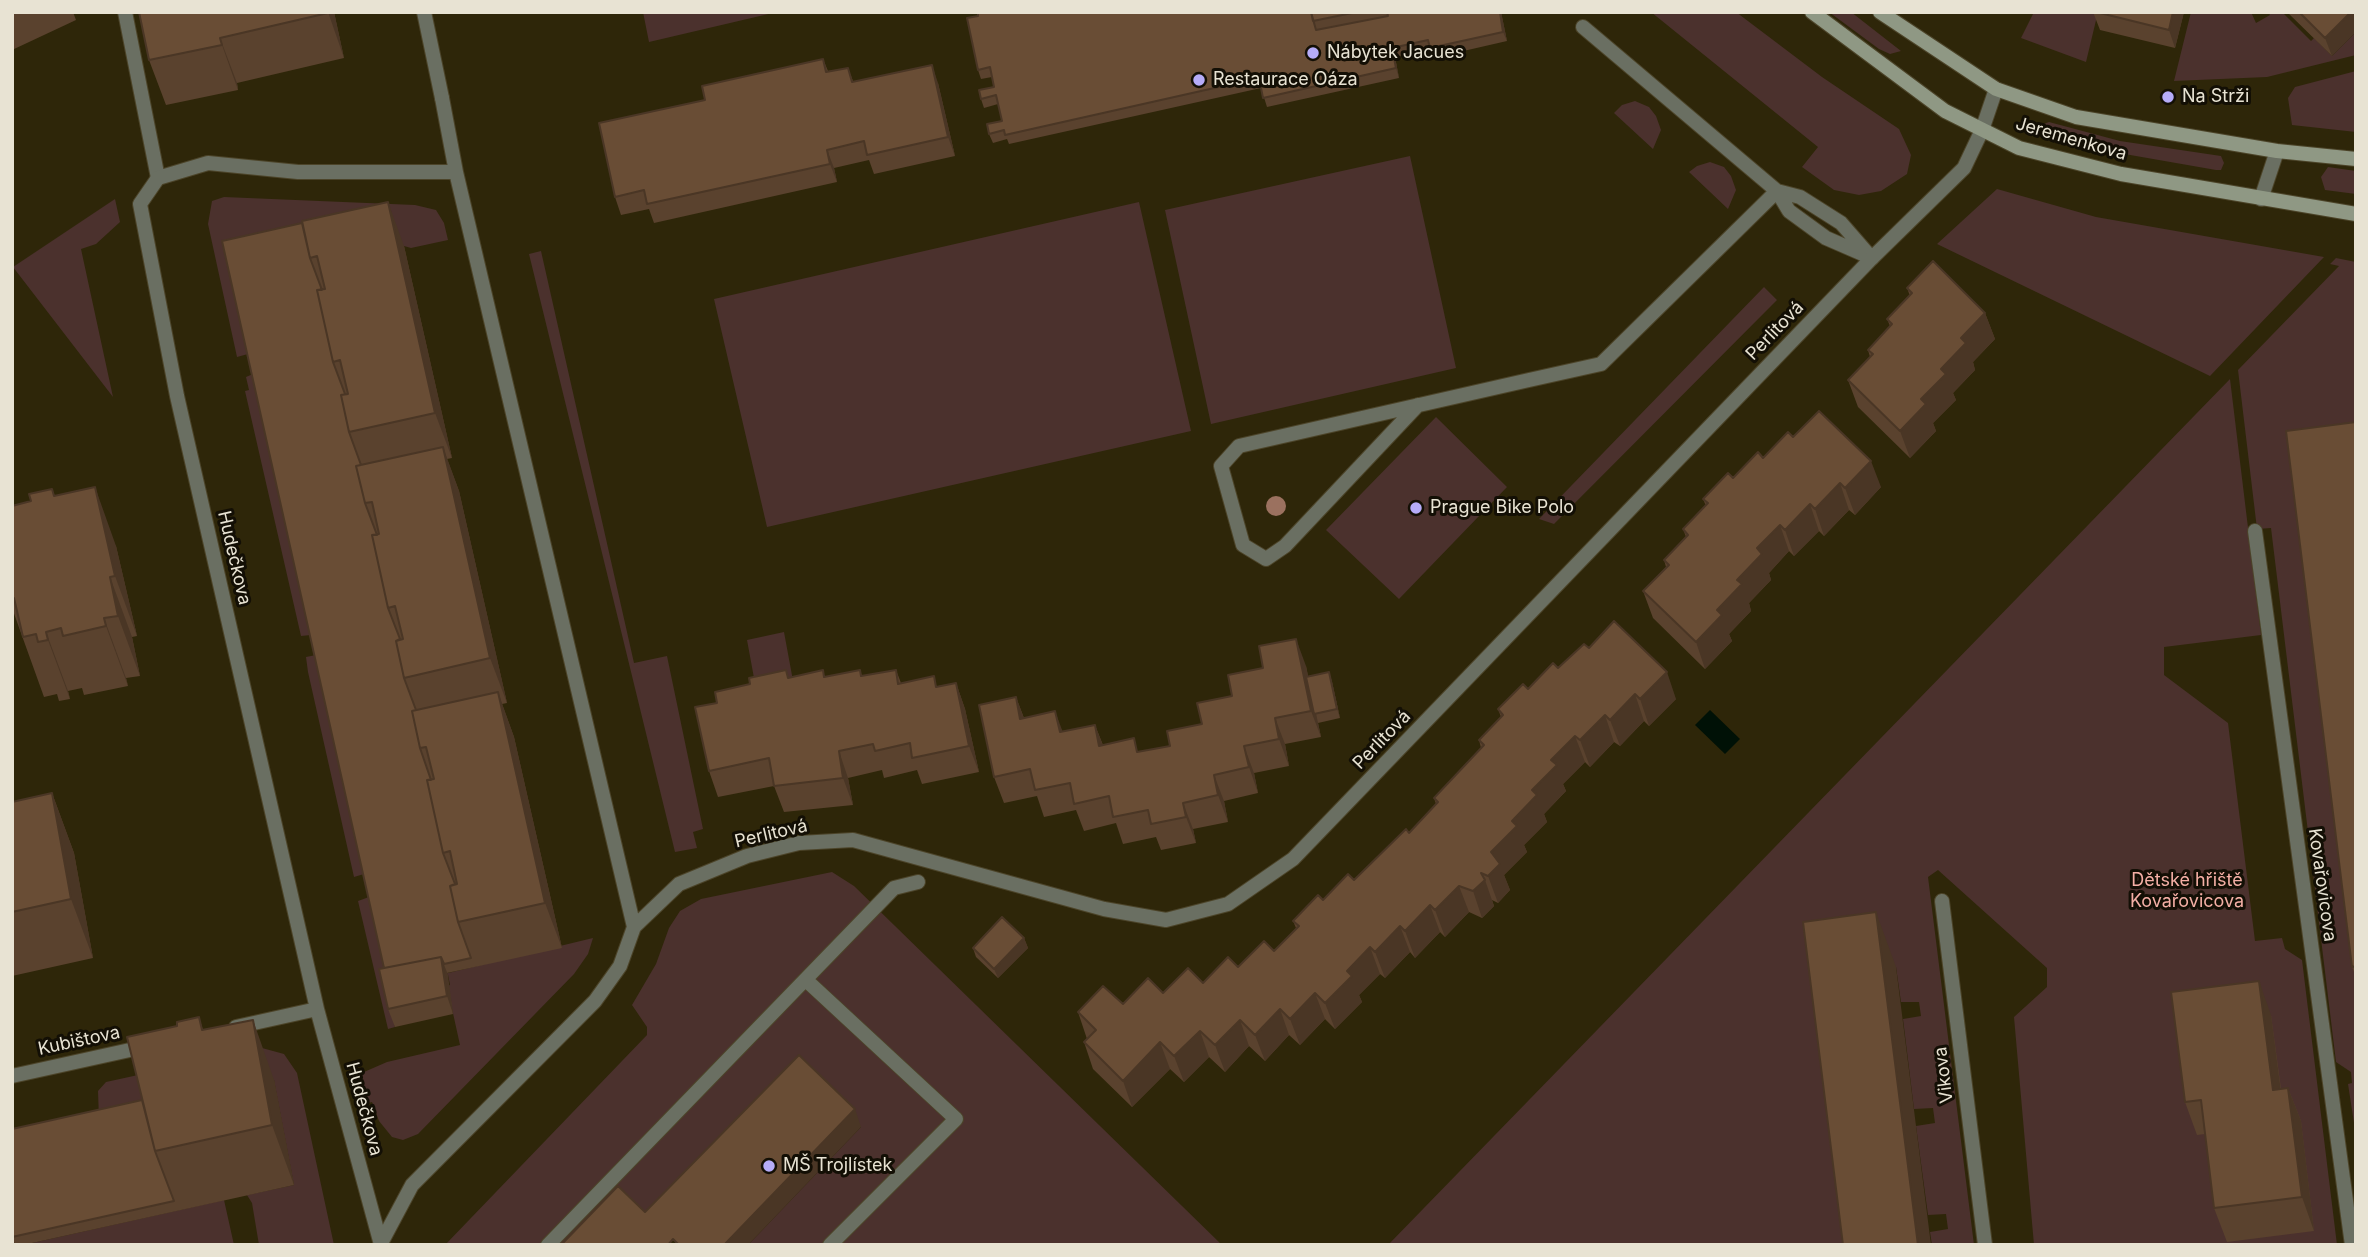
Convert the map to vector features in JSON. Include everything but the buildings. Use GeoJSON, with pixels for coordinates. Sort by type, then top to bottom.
{"type":"FeatureCollection","features":[{"type":"Feature","properties":{"kind":"street"},"geometry":{"type":"LineString","coordinates":[[125,12],[158,177],[208,163],[298,172],[456,172]]}},
{"type":"Feature","properties":{"kind":"street"},"geometry":{"type":"LineString","coordinates":[[424,12],[456,172],[634,927]]}},
{"type":"Feature","properties":{"kind":"street","name":"Jeremenkova"},"geometry":{"type":"LineString","coordinates":[[1812,12],[1945,111],[2019,148],[2121,174],[2356,214]]}},
{"type":"Feature","properties":{"kind":"street","name":"Jeremenkova"},"geometry":{"type":"LineString","coordinates":[[1880,12],[1996,89],[2076,117],[2277,151],[2356,159]]}},
{"type":"Feature","properties":{"kind":"street"},"geometry":{"type":"LineString","coordinates":[[1583,27],[1777,191],[1789,211],[1826,239],[1872,258]]}},
{"type":"Feature","properties":{"kind":"street","name":"Perlitová"},"geometry":{"type":"LineString","coordinates":[[634,927],[679,884],[747,856],[799,843],[853,841],[1104,909],[1166,920],[1228,904],[1293,859],[1872,258],[1964,168],[1982,131],[1996,89]]}},
{"type":"Feature","properties":{"kind":"street"},"geometry":{"type":"LineString","coordinates":[[2261,199],[2277,151]]}},
{"type":"Feature","properties":{"kind":"street","name":"Hudečkova"},"geometry":{"type":"LineString","coordinates":[[158,177],[140,204],[172,369],[317,1009],[380,1243]]}},
{"type":"Feature","properties":{"kind":"street"},"geometry":{"type":"LineString","coordinates":[[1777,191],[1800,197],[1840,223],[1872,258]]}},
{"type":"Feature","properties":{"kind":"street"},"geometry":{"type":"LineString","coordinates":[[1418,405],[1285,546],[1266,559],[1242,545],[1221,466],[1239,446],[1418,405],[1601,364],[1777,191]]}},
{"type":"Feature","properties":{"kind":"street","name":"Kovařovicova"},"geometry":{"type":"LineString","coordinates":[[2255,531],[2352,1245]]}},
{"type":"Feature","properties":{"kind":"street"},"geometry":{"type":"LineString","coordinates":[[548,1245],[894,888],[918,881]]}},
{"type":"Feature","properties":{"kind":"street","name":"Vikova"},"geometry":{"type":"LineString","coordinates":[[1942,901],[1985,1245]]}},
{"type":"Feature","properties":{"kind":"street","name":"Hudečkova"},"geometry":{"type":"LineString","coordinates":[[380,1243],[412,1185],[596,1001],[620,966],[634,927]]}},
{"type":"Feature","properties":{"kind":"street"},"geometry":{"type":"LineString","coordinates":[[806,980],[956,1119],[830,1245]]}},
{"type":"Feature","properties":{"kind":"street"},"geometry":{"type":"LineString","coordinates":[[225,1029],[317,1009]]}},
{"type":"Feature","properties":{"kind":"street","name":"Kubištova"},"geometry":{"type":"LineString","coordinates":[[12,1076],[158,1044]]}},
{"type":"Feature","properties":{"kind":"green space"},"geometry":{"type":"Polygon","coordinates":[[[643,12],[777,12],[649,42],[643,12]]]}},
{"type":"Feature","properties":{"kind":"green space"},"geometry":{"type":"Polygon","coordinates":[[[1651,12],[1736,12],[1822,77],[1899,129],[1911,155],[1907,174],[1881,191],[1859,195],[1834,190],[1802,167],[1818,147],[1651,12]]]}},
{"type":"Feature","properties":{"kind":"green space"},"geometry":{"type":"Polygon","coordinates":[[[1829,12],[1851,12],[1901,51],[1890,54],[1879,49],[1829,12]]]}},
{"type":"Feature","properties":{"kind":"green space"},"geometry":{"type":"Polygon","coordinates":[[[2034,12],[2098,12],[2086,62],[2021,38],[2034,12]]]}},
{"type":"Feature","properties":{"kind":"green space"},"geometry":{"type":"Polygon","coordinates":[[[2191,12],[2251,12],[2256,23],[2270,15],[2268,12],[2282,12],[2311,41],[2314,38],[2332,56],[2356,32],[2356,55],[2267,77],[2174,81],[2191,12]]]}},
{"type":"Feature","properties":{"kind":"green space"},"geometry":{"type":"Polygon","coordinates":[[[2356,71],[2356,132],[2292,125],[2288,98],[2295,87],[2356,71]]]}},
{"type":"Feature","properties":{"kind":"green space"},"geometry":{"type":"Polygon","coordinates":[[[1635,101],[1649,107],[1656,116],[1661,130],[1653,149],[1614,113],[1622,105],[1635,101]]]}},
{"type":"Feature","properties":{"kind":"green space"},"geometry":{"type":"Polygon","coordinates":[[[2049,122],[2120,141],[2221,156],[2224,163],[2221,170],[2216,170],[2096,149],[2043,134],[2041,125],[2049,122]]]}},
{"type":"Feature","properties":{"kind":"green space"},"geometry":{"type":"Polygon","coordinates":[[[1410,156],[1456,368],[1211,424],[1165,210],[1410,156]]]}},
{"type":"Feature","properties":{"kind":"green space"},"geometry":{"type":"Polygon","coordinates":[[[1710,162],[1724,167],[1731,176],[1736,190],[1728,209],[1689,172],[1710,162]]]}},
{"type":"Feature","properties":{"kind":"green space"},"geometry":{"type":"Polygon","coordinates":[[[2328,167],[2356,171],[2356,194],[2325,190],[2321,177],[2328,167]]]}},
{"type":"Feature","properties":{"kind":"green space"},"geometry":{"type":"Polygon","coordinates":[[[1997,189],[2096,217],[2324,257],[2210,376],[1937,244],[1997,189]]]}},
{"type":"Feature","properties":{"kind":"green space"},"geometry":{"type":"Polygon","coordinates":[[[224,197],[415,205],[436,210],[444,223],[448,240],[411,248],[404,246],[248,354],[237,357],[208,224],[212,201],[224,197]]]}},
{"type":"Feature","properties":{"kind":"green space"},"geometry":{"type":"Polygon","coordinates":[[[115,199],[120,222],[96,244],[81,249],[113,397],[13,267],[115,199]]]}},
{"type":"Feature","properties":{"kind":"green space"},"geometry":{"type":"Polygon","coordinates":[[[1139,202],[1191,431],[767,527],[714,299],[1139,202]]]}},
{"type":"Feature","properties":{"kind":"green space"},"geometry":{"type":"Polygon","coordinates":[[[541,251],[634,663],[667,656],[703,829],[693,832],[697,848],[675,852],[529,254],[541,251]]]}},
{"type":"Feature","properties":{"kind":"green space"},"geometry":{"type":"Polygon","coordinates":[[[2336,258],[2356,262],[2356,1136],[2348,1084],[2352,1083],[2351,1072],[2336,1062],[2271,528],[2257,529],[2238,370],[2339,266],[2330,264],[2336,258]]]}},
{"type":"Feature","properties":{"kind":"green space"},"geometry":{"type":"Polygon","coordinates":[[[1764,287],[1777,300],[1554,524],[1539,519],[1764,287]]]}},
{"type":"Feature","properties":{"kind":"green space"},"geometry":{"type":"Polygon","coordinates":[[[253,374],[311,635],[301,636],[245,391],[249,390],[246,377],[253,374]]]}},
{"type":"Feature","properties":{"kind":"green space","name":"Dětské hřiště Kovařovicova"},"geometry":{"type":"Polygon","coordinates":[[[2230,379],[2261,635],[2164,647],[2164,675],[2228,723],[2255,941],[2282,938],[2285,949],[2302,960],[2337,1245],[2034,1245],[2014,1017],[2047,987],[2047,968],[1938,870],[1928,877],[1974,1245],[1932,1245],[1930,1232],[1948,1229],[1946,1214],[1928,1215],[1916,1126],[1935,1123],[1933,1108],[1914,1109],[1903,1019],[1921,1016],[1919,1002],[1901,1002],[1896,967],[1857,1245],[1388,1245],[2230,379]]]}},
{"type":"Feature","properties":{"kind":"green space","name":"Prague Bike Polo"},"geometry":{"type":"Polygon","coordinates":[[[1436,417],[1507,487],[1399,599],[1326,530],[1436,417]]]}},
{"type":"Feature","properties":{"kind":"green space"},"geometry":{"type":"Polygon","coordinates":[[[784,632],[796,697],[759,705],[747,640],[784,632]]]}},
{"type":"Feature","properties":{"kind":"green space"},"geometry":{"type":"Polygon","coordinates":[[[316,655],[364,874],[354,877],[308,672],[306,657],[316,655]]]}},
{"type":"Feature","properties":{"kind":"green space","name":"MŠ Trojlístek"},"geometry":{"type":"Polygon","coordinates":[[[832,872],[854,886],[1222,1245],[748,1245],[861,1127],[651,1231],[586,1245],[445,1245],[647,1035],[647,1027],[632,1005],[656,964],[669,928],[680,911],[701,899],[832,872]]]}},
{"type":"Feature","properties":{"kind":"green space"},"geometry":{"type":"Polygon","coordinates":[[[369,897],[389,986],[395,1027],[388,1029],[358,901],[369,897]]]}},
{"type":"Feature","properties":{"kind":"green space"},"geometry":{"type":"Polygon","coordinates":[[[593,938],[588,954],[574,974],[418,1134],[403,1140],[392,1137],[379,1121],[372,1102],[358,1106],[351,1088],[364,1072],[387,1062],[460,1045],[447,986],[450,985],[448,975],[444,974],[593,938]]]}},
{"type":"Feature","properties":{"kind":"green space"},"geometry":{"type":"Polygon","coordinates":[[[262,1048],[284,1054],[297,1073],[334,1245],[259,1245],[252,1203],[247,1195],[294,1185],[274,1080],[149,1097],[99,1119],[98,1091],[106,1082],[262,1048]]]}},
{"type":"Feature","properties":{"kind":"green space"},"geometry":{"type":"Polygon","coordinates":[[[224,1200],[234,1245],[23,1245],[224,1200]]]}},
{"type":"Feature","properties":{"kind":"shaded area"},"geometry":{"type":"Polygon","coordinates":[[[1710,710],[1740,739],[1725,754],[1695,725],[1710,710]]]}},
{"type":"Feature","properties":{"kind":"place","name":"Nábytek Jacues"},"geometry":{"type":"Point","coordinates":[1313,53]}},
{"type":"Feature","properties":{"kind":"place","name":"Restaurace Oáza"},"geometry":{"type":"Point","coordinates":[1199,80]}},
{"type":"Feature","properties":{"kind":"place","name":"Na Strži"},"geometry":{"type":"Point","coordinates":[2168,97]}},
{"type":"Feature","properties":{"kind":"place","name":"Prague Bike Polo"},"geometry":{"type":"Point","coordinates":[1416,508]}},
{"type":"Feature","properties":{"kind":"place","name":"MŠ Trojlístek"},"geometry":{"type":"Point","coordinates":[769,1166]}}]}
